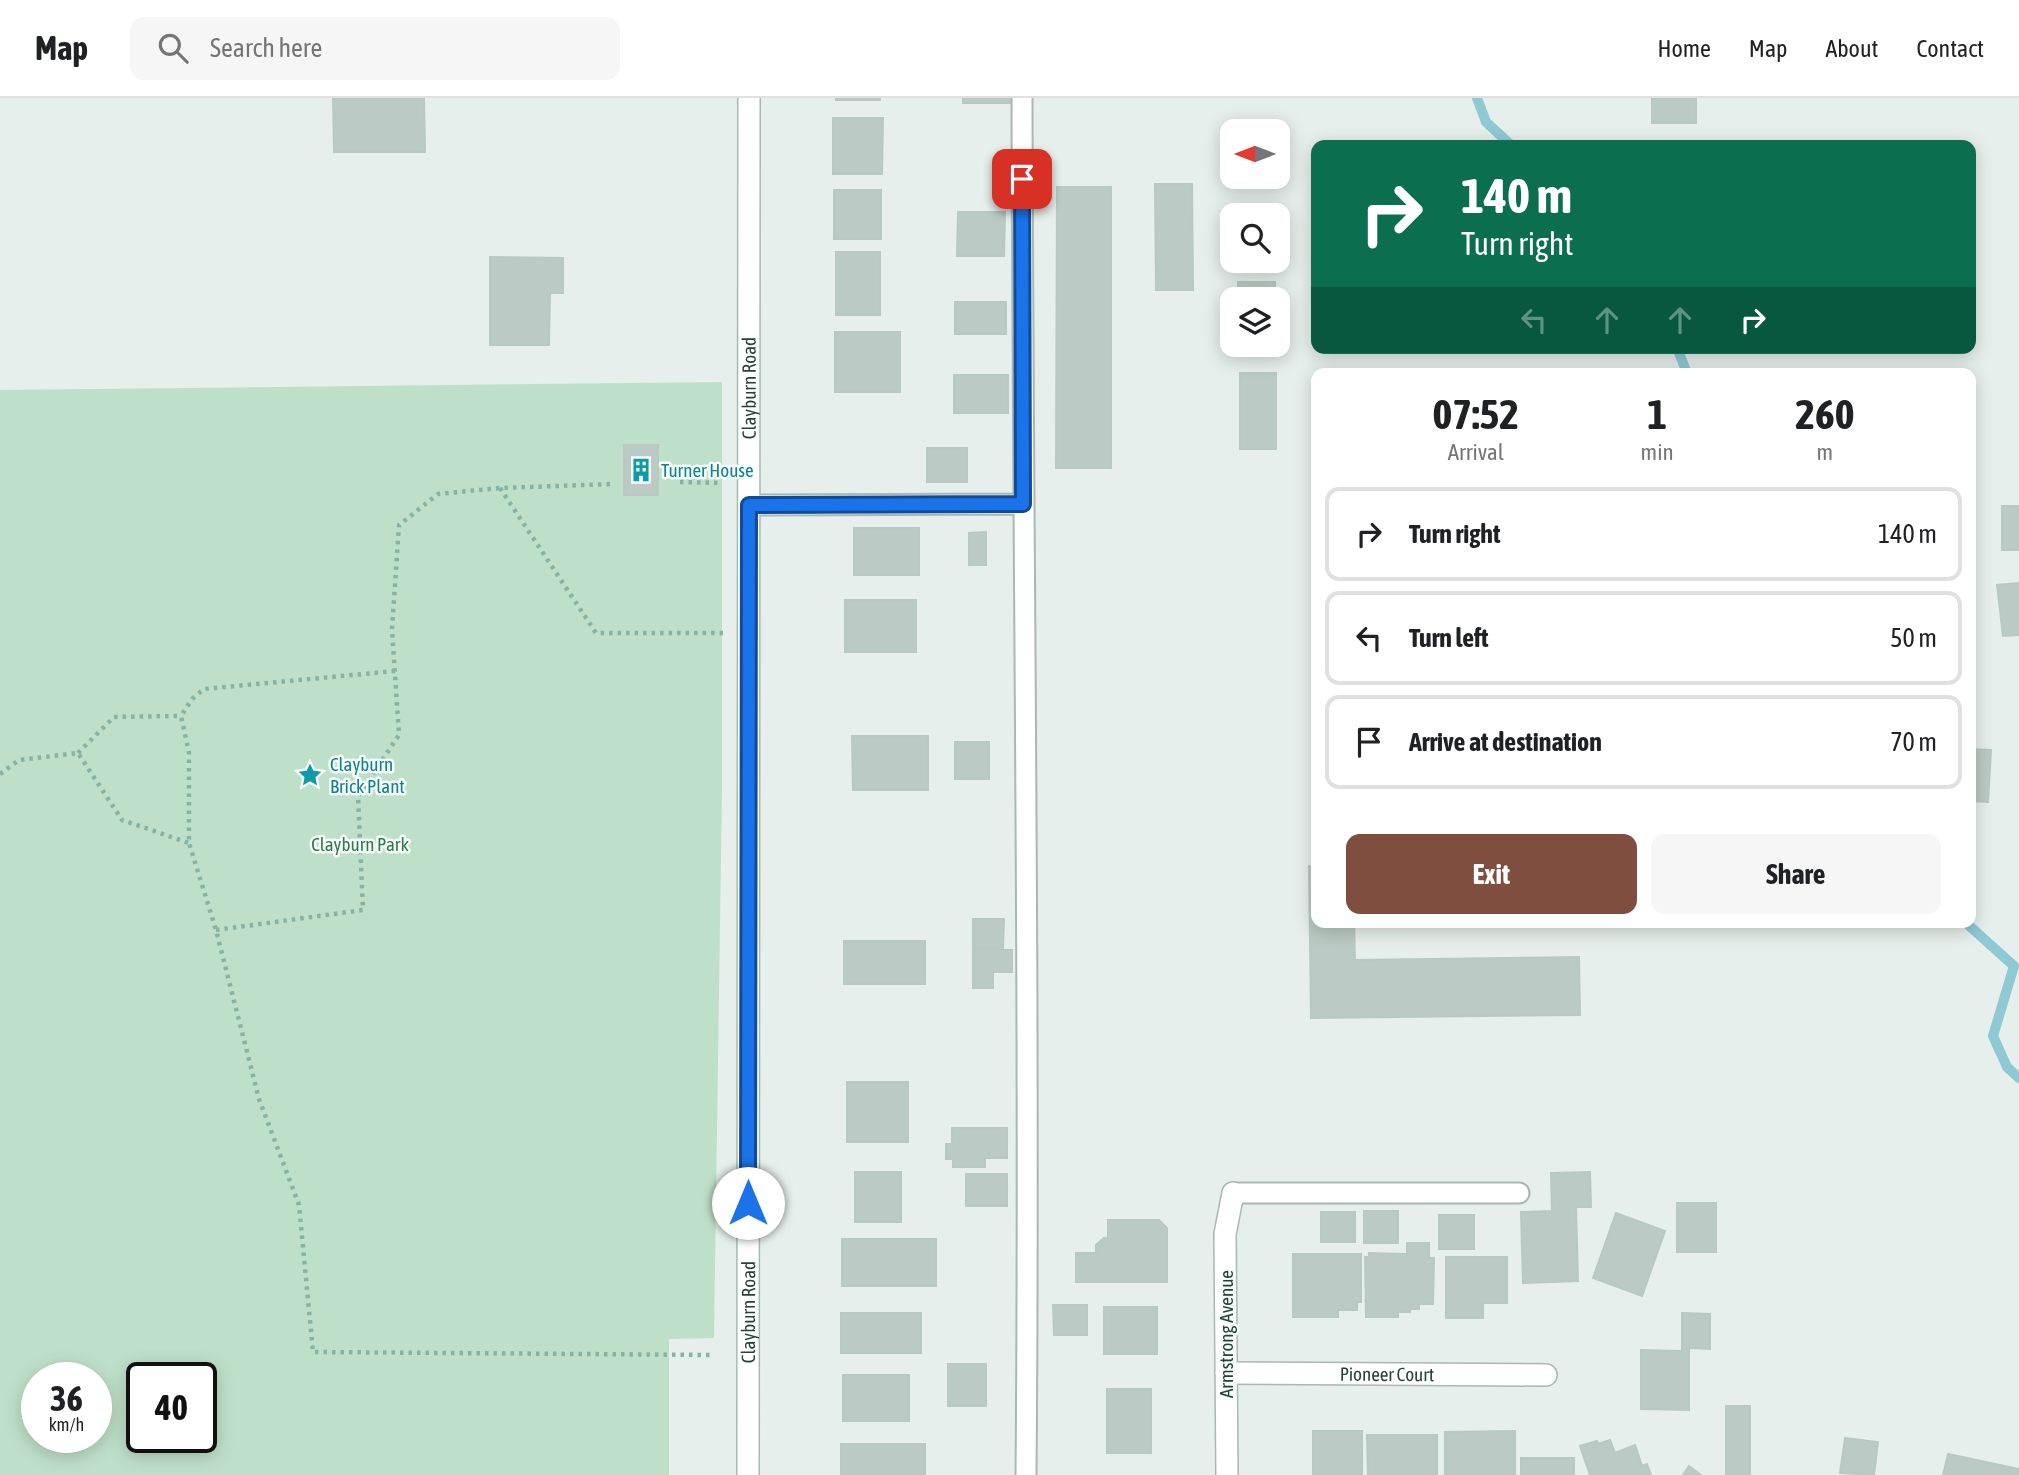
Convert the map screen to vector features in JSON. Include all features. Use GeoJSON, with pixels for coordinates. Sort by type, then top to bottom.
{"type":"FeatureCollection","features":[{"type":"Feature","properties":{"kind":"street","name":"Clayburn Road"},"geometry":{"type":"LineString","coordinates":[[748,1475],[749,98]]}},
{"type":"Feature","properties":{"kind":"street","name":"Armstrong Avenue"},"geometry":{"type":"LineString","coordinates":[[1227,1475],[1225,1234],[1233,1194]]}},
{"type":"Feature","properties":{"kind":"street","name":"Pioneer Court"},"geometry":{"type":"LineString","coordinates":[[1226,1373],[1546,1375]]}},
{"type":"Feature","properties":{"kind":"lane"},"geometry":{"type":"LineString","coordinates":[[1022,98],[1028,1176],[1026,1475]]}},
{"type":"Feature","properties":{"kind":"lane"},"geometry":{"type":"LineString","coordinates":[[749,505],[1023,504]]}},
{"type":"Feature","properties":{"kind":"lane"},"geometry":{"type":"LineString","coordinates":[[1233,1194],[1519,1194]]}},
{"type":"Feature","properties":{"kind":"path"},"geometry":{"type":"LineString","coordinates":[[680,482],[749,483]]}},
{"type":"Feature","properties":{"kind":"path"},"geometry":{"type":"LineString","coordinates":[[216,930],[363,910],[358,796],[399,735],[392,629],[399,525],[438,494],[500,488],[612,484]]}},
{"type":"Feature","properties":{"kind":"path"},"geometry":{"type":"LineString","coordinates":[[500,488],[596,634],[749,634]]}},
{"type":"Feature","properties":{"kind":"path"},"geometry":{"type":"LineString","coordinates":[[395,671],[204,689],[192,699],[181,716],[189,753],[189,843],[216,930],[259,1099],[299,1205],[313,1352],[714,1354]]}},
{"type":"Feature","properties":{"kind":"path"},"geometry":{"type":"LineString","coordinates":[[0,774],[19,760],[78,753],[114,717],[181,716]]}},
{"type":"Feature","properties":{"kind":"path"},"geometry":{"type":"LineString","coordinates":[[78,753],[122,820],[189,843]]}},
{"type":"Feature","properties":{"kind":"green space","name":"Clayburn Park"},"geometry":{"type":"Polygon","coordinates":[[[722,382],[722,787],[714,1338],[669,1339],[669,1475],[0,1475],[0,390],[722,382]]]}},
{"type":"Feature","properties":{"kind":"building"},"geometry":{"type":"Polygon","coordinates":[[[333,98],[424,98],[425,152],[334,152],[333,98]]]}},
{"type":"Feature","properties":{"kind":"building"},"geometry":{"type":"Polygon","coordinates":[[[880,98],[880,100],[836,100],[880,98]]]}},
{"type":"Feature","properties":{"kind":"building"},"geometry":{"type":"Polygon","coordinates":[[[963,98],[1010,98],[1010,103],[963,103],[963,98]]]}},
{"type":"Feature","properties":{"kind":"building"},"geometry":{"type":"Polygon","coordinates":[[[1652,98],[1696,98],[1696,123],[1652,123],[1652,98]]]}},
{"type":"Feature","properties":{"kind":"building"},"geometry":{"type":"Polygon","coordinates":[[[833,118],[883,118],[882,174],[833,174],[833,118]]]}},
{"type":"Feature","properties":{"kind":"building"},"geometry":{"type":"Polygon","coordinates":[[[1155,184],[1192,184],[1193,290],[1156,290],[1155,184]]]}},
{"type":"Feature","properties":{"kind":"building"},"geometry":{"type":"Polygon","coordinates":[[[1057,187],[1111,187],[1111,468],[1056,468],[1057,187]]]}},
{"type":"Feature","properties":{"kind":"building"},"geometry":{"type":"Polygon","coordinates":[[[834,190],[881,190],[881,239],[834,239],[834,190]]]}},
{"type":"Feature","properties":{"kind":"building"},"geometry":{"type":"Polygon","coordinates":[[[958,212],[1005,212],[1004,256],[957,256],[958,212]]]}},
{"type":"Feature","properties":{"kind":"building"},"geometry":{"type":"Polygon","coordinates":[[[836,252],[880,252],[880,315],[836,315],[836,252]]]}},
{"type":"Feature","properties":{"kind":"building"},"geometry":{"type":"Polygon","coordinates":[[[490,257],[563,258],[563,293],[550,293],[549,345],[490,345],[490,257]]]}},
{"type":"Feature","properties":{"kind":"building"},"geometry":{"type":"Polygon","coordinates":[[[1238,282],[1275,282],[1275,287],[1238,287],[1238,282]]]}},
{"type":"Feature","properties":{"kind":"building"},"geometry":{"type":"Polygon","coordinates":[[[955,302],[1006,302],[1006,334],[955,334],[955,302]]]}},
{"type":"Feature","properties":{"kind":"building"},"geometry":{"type":"Polygon","coordinates":[[[835,332],[900,332],[900,392],[835,392],[835,332]]]}},
{"type":"Feature","properties":{"kind":"building"},"geometry":{"type":"Polygon","coordinates":[[[1240,373],[1276,373],[1276,449],[1240,449],[1240,373]]]}},
{"type":"Feature","properties":{"kind":"building"},"geometry":{"type":"Polygon","coordinates":[[[954,375],[1008,375],[1008,413],[954,413],[954,375]]]}},
{"type":"Feature","properties":{"kind":"building","name":"Turner House"},"geometry":{"type":"Polygon","coordinates":[[[624,445],[658,445],[658,495],[624,495],[624,445]]]}},
{"type":"Feature","properties":{"kind":"building"},"geometry":{"type":"Polygon","coordinates":[[[927,448],[967,448],[967,482],[927,482],[927,448]]]}},
{"type":"Feature","properties":{"kind":"building"},"geometry":{"type":"Polygon","coordinates":[[[2002,506],[2019,506],[2019,550],[2002,550],[2002,506]]]}},
{"type":"Feature","properties":{"kind":"building"},"geometry":{"type":"Polygon","coordinates":[[[854,528],[919,528],[919,575],[854,575],[854,528]]]}},
{"type":"Feature","properties":{"kind":"building"},"geometry":{"type":"Polygon","coordinates":[[[986,532],[986,565],[969,565],[969,533],[986,532]]]}},
{"type":"Feature","properties":{"kind":"building"},"geometry":{"type":"Polygon","coordinates":[[[2019,583],[2019,635],[2003,636],[1997,585],[2019,583]]]}},
{"type":"Feature","properties":{"kind":"building"},"geometry":{"type":"Polygon","coordinates":[[[845,600],[916,600],[916,652],[845,652],[845,600]]]}},
{"type":"Feature","properties":{"kind":"building"},"geometry":{"type":"Polygon","coordinates":[[[852,736],[928,736],[928,790],[853,790],[852,736]]]}},
{"type":"Feature","properties":{"kind":"building"},"geometry":{"type":"Polygon","coordinates":[[[955,742],[989,742],[989,779],[955,779],[955,742]]]}},
{"type":"Feature","properties":{"kind":"building"},"geometry":{"type":"Polygon","coordinates":[[[1976,749],[1991,750],[1988,802],[1976,801],[1976,749]]]}},
{"type":"Feature","properties":{"kind":"building"},"geometry":{"type":"Polygon","coordinates":[[[1309,866],[1311,928],[1354,928],[1355,960],[1579,957],[1580,1015],[1311,1018],[1309,866]]]}},
{"type":"Feature","properties":{"kind":"building"},"geometry":{"type":"Polygon","coordinates":[[[973,919],[1004,919],[1003,948],[973,948],[973,919]]]}},
{"type":"Feature","properties":{"kind":"building"},"geometry":{"type":"Polygon","coordinates":[[[844,941],[925,941],[925,984],[844,984],[844,941]]]}},
{"type":"Feature","properties":{"kind":"building"},"geometry":{"type":"Polygon","coordinates":[[[973,950],[1012,950],[1012,972],[993,972],[993,988],[973,988],[973,950]]]}},
{"type":"Feature","properties":{"kind":"building"},"geometry":{"type":"Polygon","coordinates":[[[847,1082],[908,1082],[908,1142],[847,1142],[847,1082]]]}},
{"type":"Feature","properties":{"kind":"building"},"geometry":{"type":"Polygon","coordinates":[[[952,1128],[1007,1128],[1007,1158],[985,1158],[985,1167],[953,1167],[953,1159],[946,1159],[946,1144],[952,1144],[952,1128]]]}},
{"type":"Feature","properties":{"kind":"building"},"geometry":{"type":"Polygon","coordinates":[[[855,1172],[901,1172],[901,1222],[855,1222],[855,1172]]]}},
{"type":"Feature","properties":{"kind":"building"},"geometry":{"type":"Polygon","coordinates":[[[1590,1172],[1591,1207],[1576,1207],[1578,1281],[1523,1283],[1521,1212],[1552,1211],[1551,1173],[1590,1172]]]}},
{"type":"Feature","properties":{"kind":"building"},"geometry":{"type":"Polygon","coordinates":[[[966,1174],[1007,1174],[1007,1206],[966,1206],[966,1174]]]}},
{"type":"Feature","properties":{"kind":"building"},"geometry":{"type":"Polygon","coordinates":[[[1677,1203],[1716,1203],[1716,1252],[1677,1252],[1677,1203]]]}},
{"type":"Feature","properties":{"kind":"building"},"geometry":{"type":"Polygon","coordinates":[[[1364,1211],[1398,1211],[1398,1243],[1364,1243],[1364,1211]]]}},
{"type":"Feature","properties":{"kind":"building"},"geometry":{"type":"Polygon","coordinates":[[[1321,1212],[1355,1212],[1355,1242],[1321,1242],[1321,1212]]]}},
{"type":"Feature","properties":{"kind":"building"},"geometry":{"type":"Polygon","coordinates":[[[1616,1213],[1665,1231],[1642,1296],[1593,1278],[1616,1213]]]}},
{"type":"Feature","properties":{"kind":"building"},"geometry":{"type":"Polygon","coordinates":[[[1439,1215],[1474,1215],[1474,1249],[1439,1249],[1439,1215]]]}},
{"type":"Feature","properties":{"kind":"building"},"geometry":{"type":"Polygon","coordinates":[[[1108,1220],[1159,1220],[1167,1228],[1167,1282],[1076,1282],[1076,1253],[1096,1253],[1096,1245],[1108,1238],[1108,1220]]]}},
{"type":"Feature","properties":{"kind":"building"},"geometry":{"type":"Polygon","coordinates":[[[842,1239],[936,1239],[936,1286],[842,1286],[842,1239]]]}},
{"type":"Feature","properties":{"kind":"building"},"geometry":{"type":"Polygon","coordinates":[[[1407,1243],[1429,1243],[1429,1258],[1434,1258],[1433,1304],[1419,1304],[1419,1309],[1398,1312],[1398,1317],[1366,1317],[1365,1257],[1369,1257],[1369,1253],[1407,1254],[1407,1243]]]}},
{"type":"Feature","properties":{"kind":"building"},"geometry":{"type":"Polygon","coordinates":[[[1293,1254],[1361,1254],[1361,1302],[1357,1302],[1357,1310],[1338,1310],[1338,1317],[1293,1317],[1293,1254]]]}},
{"type":"Feature","properties":{"kind":"building"},"geometry":{"type":"Polygon","coordinates":[[[1446,1257],[1507,1257],[1507,1303],[1483,1303],[1483,1318],[1446,1318],[1446,1257]]]}},
{"type":"Feature","properties":{"kind":"building"},"geometry":{"type":"Polygon","coordinates":[[[1053,1305],[1087,1305],[1087,1335],[1054,1335],[1053,1305]]]}},
{"type":"Feature","properties":{"kind":"building"},"geometry":{"type":"Polygon","coordinates":[[[1104,1307],[1157,1307],[1157,1354],[1104,1354],[1104,1307]]]}},
{"type":"Feature","properties":{"kind":"building"},"geometry":{"type":"Polygon","coordinates":[[[841,1313],[921,1313],[921,1353],[841,1353],[841,1313]]]}},
{"type":"Feature","properties":{"kind":"building"},"geometry":{"type":"Polygon","coordinates":[[[1682,1313],[1710,1314],[1710,1349],[1689,1348],[1689,1410],[1641,1409],[1641,1350],[1682,1351],[1682,1313]]]}},
{"type":"Feature","properties":{"kind":"building"},"geometry":{"type":"Polygon","coordinates":[[[948,1364],[986,1364],[986,1406],[948,1406],[948,1364]]]}},
{"type":"Feature","properties":{"kind":"building"},"geometry":{"type":"Polygon","coordinates":[[[843,1375],[909,1375],[909,1421],[843,1421],[843,1375]]]}},
{"type":"Feature","properties":{"kind":"building"},"geometry":{"type":"Polygon","coordinates":[[[1107,1389],[1151,1389],[1151,1453],[1107,1453],[1107,1389]]]}},
{"type":"Feature","properties":{"kind":"building"},"geometry":{"type":"Polygon","coordinates":[[[1726,1406],[1750,1406],[1750,1475],[1726,1475],[1726,1406]]]}},
{"type":"Feature","properties":{"kind":"building"},"geometry":{"type":"Polygon","coordinates":[[[1313,1431],[1362,1431],[1362,1475],[1313,1475],[1313,1431]]]}},
{"type":"Feature","properties":{"kind":"building"},"geometry":{"type":"Polygon","coordinates":[[[1515,1431],[1515,1475],[1445,1475],[1445,1432],[1515,1431]]]}},
{"type":"Feature","properties":{"kind":"building"},"geometry":{"type":"Polygon","coordinates":[[[1367,1435],[1437,1435],[1437,1475],[1368,1475],[1367,1435]]]}},
{"type":"Feature","properties":{"kind":"building"},"geometry":{"type":"Polygon","coordinates":[[[1845,1438],[1878,1442],[1874,1475],[1840,1473],[1845,1438]]]}},
{"type":"Feature","properties":{"kind":"building"},"geometry":{"type":"Polygon","coordinates":[[[1610,1440],[1615,1453],[1635,1445],[1642,1466],[1647,1464],[1651,1475],[1590,1475],[1580,1446],[1610,1440]]]}},
{"type":"Feature","properties":{"kind":"building"},"geometry":{"type":"Polygon","coordinates":[[[841,1444],[925,1444],[925,1475],[841,1475],[841,1444]]]}},
{"type":"Feature","properties":{"kind":"building"},"geometry":{"type":"Polygon","coordinates":[[[1948,1454],[2019,1469],[2019,1475],[1943,1475],[1948,1454]]]}},
{"type":"Feature","properties":{"kind":"building"},"geometry":{"type":"Polygon","coordinates":[[[1521,1458],[1574,1458],[1574,1475],[1521,1475],[1521,1458]]]}},
{"type":"Feature","properties":{"kind":"building"},"geometry":{"type":"Polygon","coordinates":[[[1689,1466],[1701,1475],[1683,1475],[1689,1466]]]}},
{"type":"Feature","properties":{"kind":"waterway"},"geometry":{"type":"LineString","coordinates":[[1477,98],[1486,122],[1506,140]]}},
{"type":"Feature","properties":{"kind":"waterway"},"geometry":{"type":"LineString","coordinates":[[1679,354],[1685,368]]}},
{"type":"Feature","properties":{"kind":"waterway"},"geometry":{"type":"LineString","coordinates":[[1972,928],[2014,966],[1993,1036],[2007,1067],[2019,1078]]}},
{"type":"Feature","properties":{"kind":"place","name":"Turner House"},"geometry":{"type":"Point","coordinates":[641,470]}},
{"type":"Feature","properties":{"kind":"place","name":"Clayburn Brick Plant"},"geometry":{"type":"Point","coordinates":[310,775]}},
{"type":"Feature","properties":{"kind":"route"},"geometry":{"type":"LineString","coordinates":[[748,1203],[749,505],[1023,504],[1022,179]]}}]}
